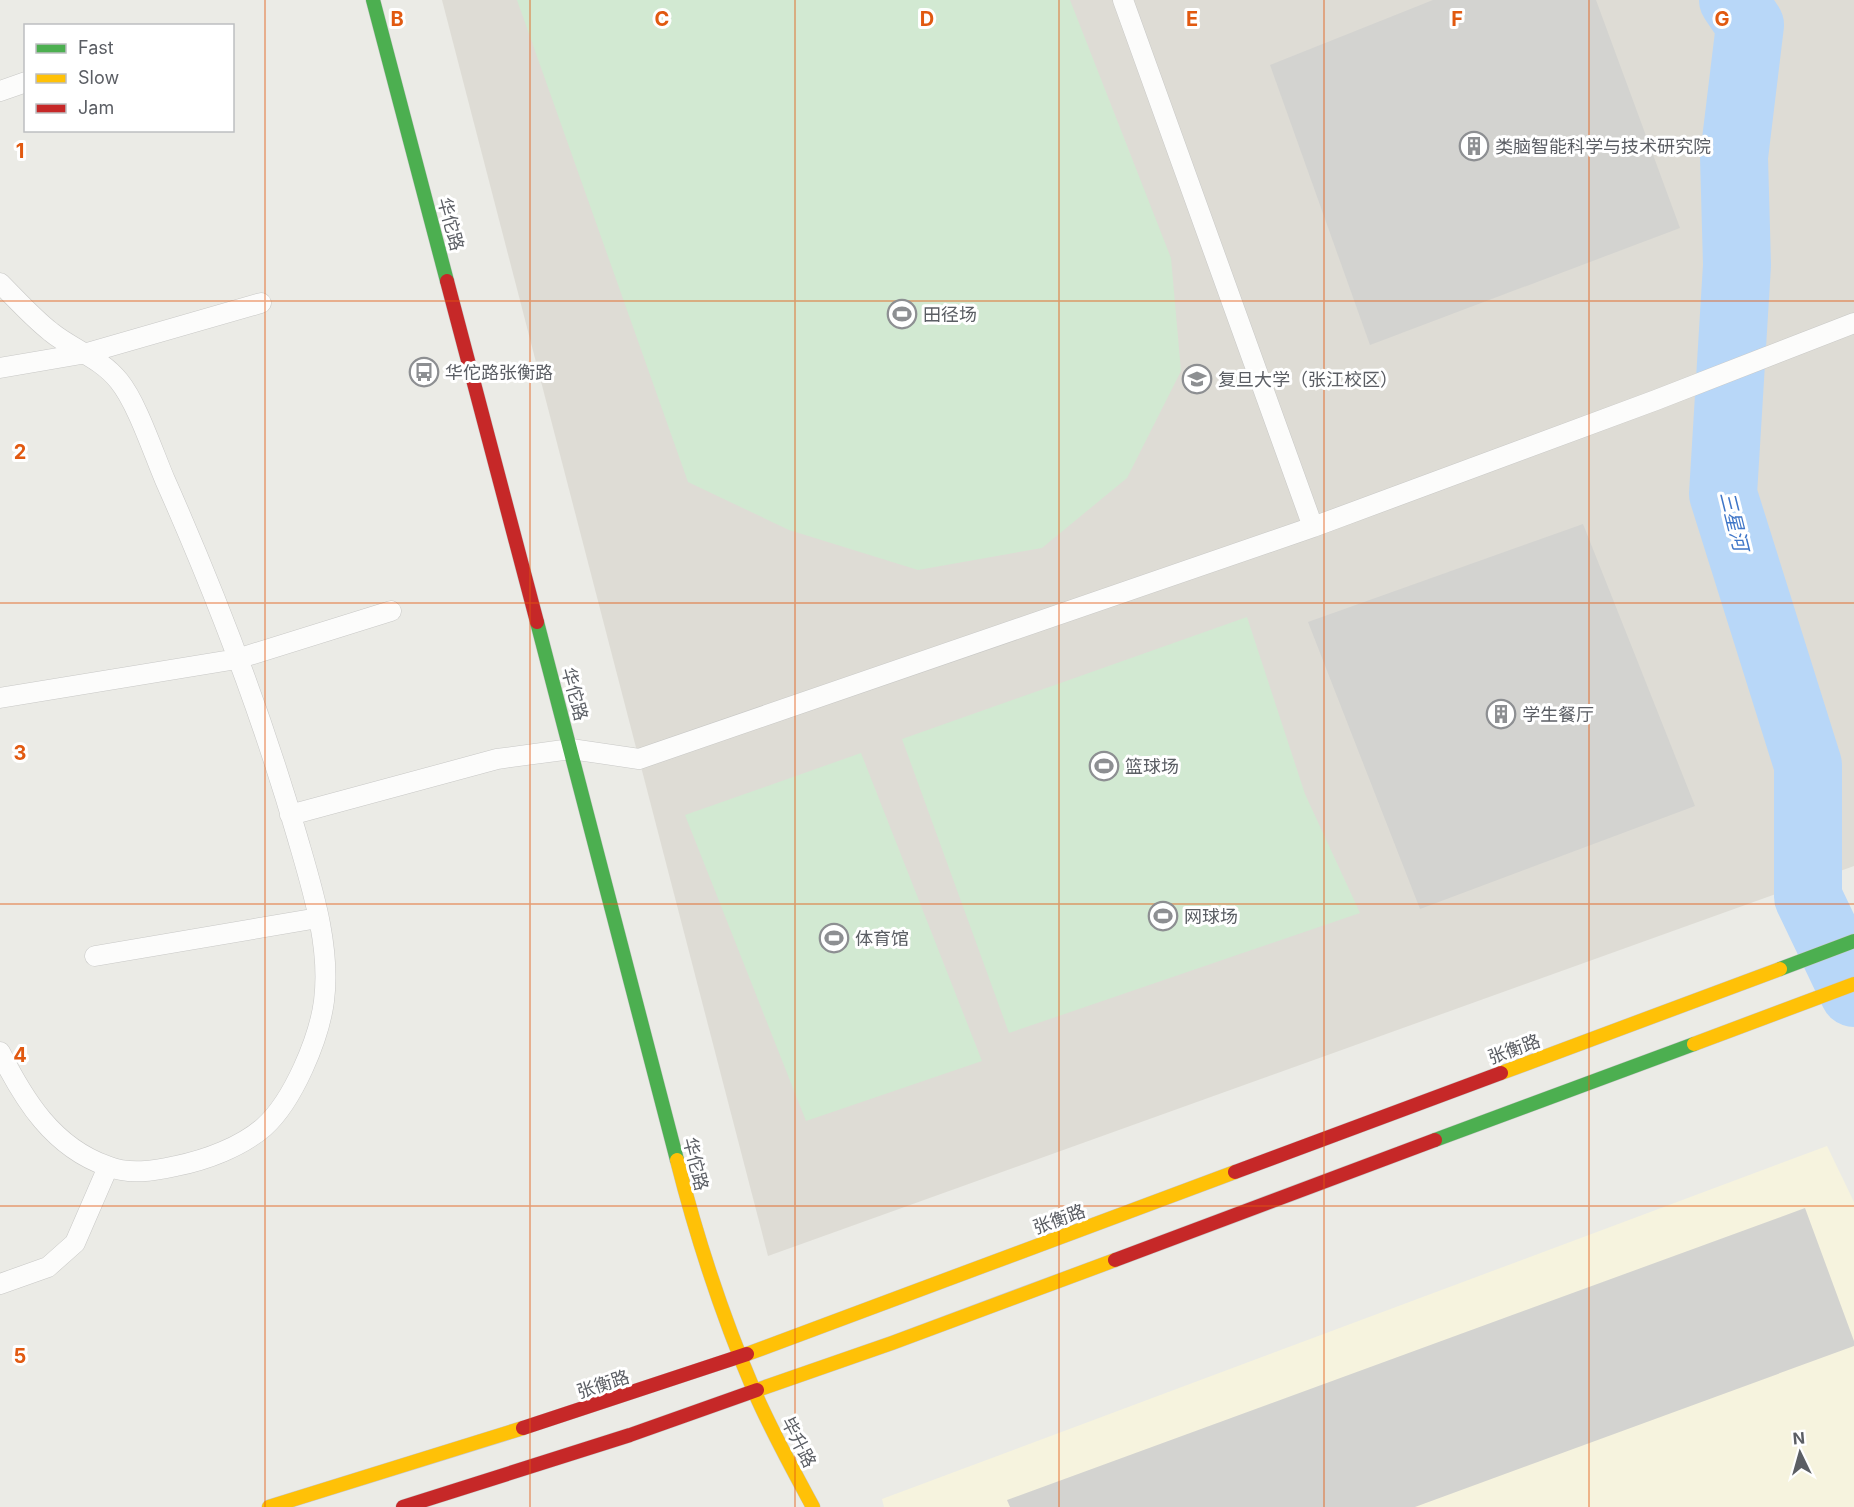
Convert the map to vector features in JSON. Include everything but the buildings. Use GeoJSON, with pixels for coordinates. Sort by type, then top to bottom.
{"type":"FeatureCollection","features":[{"type":"Feature","properties":{"kind":"main road","name":"华佗路"},"geometry":{"type":"LineString","coordinates":[[373,0],[571,749],[689,1208],[715,1288],[755,1393]]}},
{"type":"Feature","properties":{"kind":"main road","name":"张衡路"},"geometry":{"type":"LineString","coordinates":[[269,1507],[618,1398],[740,1357],[1854,941]]}},
{"type":"Feature","properties":{"kind":"main road"},"geometry":{"type":"LineString","coordinates":[[403,1507],[755,1393],[1854,984]]}},
{"type":"Feature","properties":{"kind":"main road","name":"毕升路"},"geometry":{"type":"LineString","coordinates":[[755,1393],[813,1507]]}},
{"type":"Feature","properties":{"kind":"lane"},"geometry":{"type":"LineString","coordinates":[[1123,0],[1313,527]]}},
{"type":"Feature","properties":{"kind":"lane"},"geometry":{"type":"LineString","coordinates":[[0,91],[24,83]]}},
{"type":"Feature","properties":{"kind":"lane"},"geometry":{"type":"LineString","coordinates":[[0,284],[49,331],[105,366],[120,381],[131,402],[183,519],[256,711],[290,815],[318,918],[325,959],[324,1000],[316,1034],[303,1067],[286,1098],[264,1126],[232,1147],[187,1164],[149,1172],[108,1167],[78,1151],[44,1125],[19,1090],[0,1052]]}},
{"type":"Feature","properties":{"kind":"lane"},"geometry":{"type":"LineString","coordinates":[[0,368],[87,353],[261,303]]}},
{"type":"Feature","properties":{"kind":"lane"},"geometry":{"type":"LineString","coordinates":[[290,815],[497,759],[571,749],[639,759],[1313,527],[1656,400],[1854,323]]}},
{"type":"Feature","properties":{"kind":"lane"},"geometry":{"type":"LineString","coordinates":[[0,698],[237,659],[391,611]]}},
{"type":"Feature","properties":{"kind":"lane"},"geometry":{"type":"LineString","coordinates":[[95,956],[318,918]]}},
{"type":"Feature","properties":{"kind":"lane"},"geometry":{"type":"LineString","coordinates":[[0,1284],[48,1267],[75,1243],[108,1167]]}},
{"type":"Feature","properties":{"kind":"shaded area","name":"复旦大学（张江校区）"},"geometry":{"type":"Polygon","coordinates":[[[442,0],[1854,0],[1854,866],[768,1256],[442,0]]]}},
{"type":"Feature","properties":{"kind":"shaded area"},"geometry":{"type":"Polygon","coordinates":[[[1827,1146],[1854,1202],[1854,1507],[884,1507],[882,1499],[1827,1146]]]}},
{"type":"Feature","properties":{"kind":"green space","name":"田径场"},"geometry":{"type":"Polygon","coordinates":[[[517,0],[1070,0],[1171,258],[1181,371],[1127,478],[1042,548],[918,570],[789,530],[688,482],[517,0]]]}},
{"type":"Feature","properties":{"kind":"green space"},"geometry":{"type":"Polygon","coordinates":[[[1247,617],[1305,794],[1360,913],[1009,1033],[902,739],[1247,617]]]}},
{"type":"Feature","properties":{"kind":"green space","name":"体育馆"},"geometry":{"type":"Polygon","coordinates":[[[861,753],[982,1061],[806,1121],[685,815],[861,753]]]}},
{"type":"Feature","properties":{"kind":"waterway","name":"三星河"},"geometry":{"type":"LineString","coordinates":[[1733,0],[1750,25],[1734,157],[1737,265],[1723,494],[1808,765],[1808,897],[1854,993]]}},
{"type":"Feature","properties":{"kind":"traffic: fast"},"geometry":{"type":"LineString","coordinates":[[373,0],[447,281]]}},
{"type":"Feature","properties":{"kind":"traffic: fast"},"geometry":{"type":"LineString","coordinates":[[537,622],[677,1160]]}},
{"type":"Feature","properties":{"kind":"traffic: fast"},"geometry":{"type":"LineString","coordinates":[[1780,969],[1854,941]]}},
{"type":"Feature","properties":{"kind":"traffic: fast"},"geometry":{"type":"LineString","coordinates":[[1435,1140],[1694,1044]]}},
{"type":"Feature","properties":{"kind":"traffic: slow"},"geometry":{"type":"LineString","coordinates":[[1501,1073],[1780,969]]}},
{"type":"Feature","properties":{"kind":"traffic: slow"},"geometry":{"type":"LineString","coordinates":[[1694,1044],[1854,984]]}},
{"type":"Feature","properties":{"kind":"traffic: slow"},"geometry":{"type":"LineString","coordinates":[[677,1160],[693,1219],[743,1365],[768,1422],[813,1507]]}},
{"type":"Feature","properties":{"kind":"traffic: slow"},"geometry":{"type":"LineString","coordinates":[[747,1354],[1235,1172]]}},
{"type":"Feature","properties":{"kind":"traffic: slow"},"geometry":{"type":"LineString","coordinates":[[757,1390],[892,1343],[1115,1260]]}},
{"type":"Feature","properties":{"kind":"traffic: slow"},"geometry":{"type":"LineString","coordinates":[[269,1507],[523,1428]]}},
{"type":"Feature","properties":{"kind":"traffic: jam"},"geometry":{"type":"LineString","coordinates":[[447,281],[537,622]]}},
{"type":"Feature","properties":{"kind":"traffic: jam"},"geometry":{"type":"LineString","coordinates":[[1235,1172],[1501,1073]]}},
{"type":"Feature","properties":{"kind":"traffic: jam"},"geometry":{"type":"LineString","coordinates":[[1115,1260],[1435,1140]]}},
{"type":"Feature","properties":{"kind":"traffic: jam"},"geometry":{"type":"LineString","coordinates":[[523,1428],[747,1354]]}},
{"type":"Feature","properties":{"kind":"traffic: jam"},"geometry":{"type":"LineString","coordinates":[[403,1507],[630,1435],[757,1390]]}},
{"type":"Feature","properties":{"kind":"place","name":"类脑智能科学与技术研究院"},"geometry":{"type":"Point","coordinates":[1474,146]}},
{"type":"Feature","properties":{"kind":"place","name":"田径场"},"geometry":{"type":"Point","coordinates":[902,314]}},
{"type":"Feature","properties":{"kind":"place","name":"华佗路张衡路"},"geometry":{"type":"Point","coordinates":[424,372]}},
{"type":"Feature","properties":{"kind":"place","name":"复旦大学（张江校区）"},"geometry":{"type":"Point","coordinates":[1197,379]}},
{"type":"Feature","properties":{"kind":"place","name":"学生餐厅"},"geometry":{"type":"Point","coordinates":[1501,714]}},
{"type":"Feature","properties":{"kind":"place","name":"篮球场"},"geometry":{"type":"Point","coordinates":[1104,766]}},
{"type":"Feature","properties":{"kind":"place","name":"网球场"},"geometry":{"type":"Point","coordinates":[1163,916]}},
{"type":"Feature","properties":{"kind":"place","name":"体育馆"},"geometry":{"type":"Point","coordinates":[834,938]}}]}
